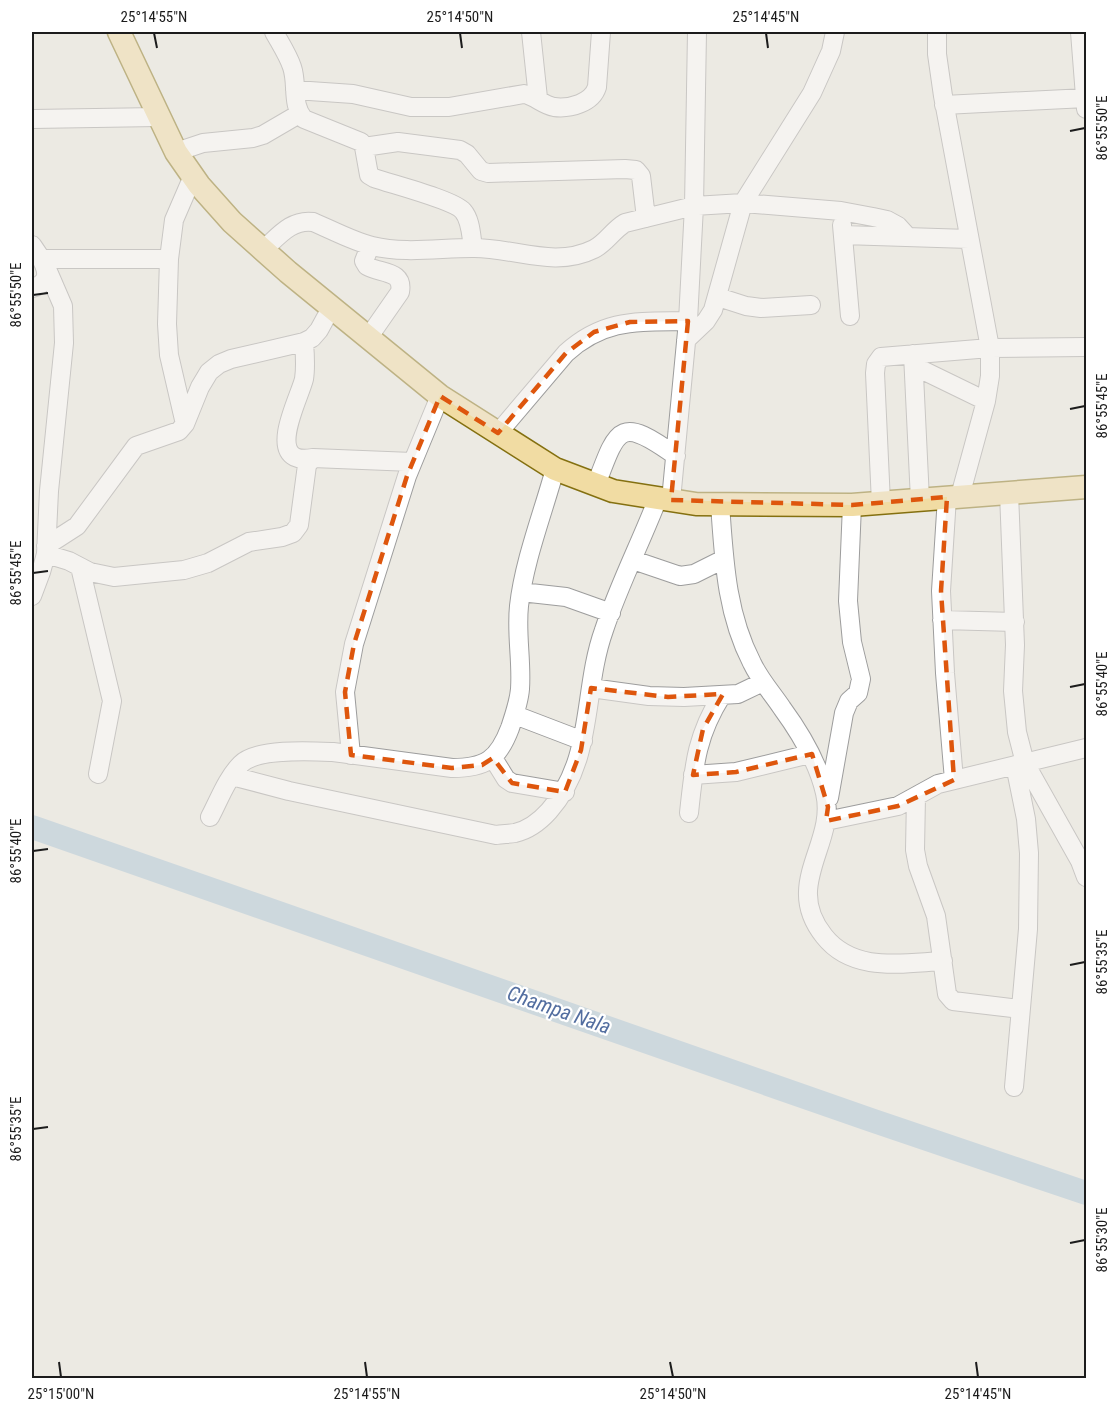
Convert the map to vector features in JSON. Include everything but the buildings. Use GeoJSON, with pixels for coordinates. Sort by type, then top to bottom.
{"type":"FeatureCollection","features":[{"type":"Feature","properties":{"kind":"main road"},"geometry":{"type":"LineString","coordinates":[[119,32],[176,152],[232,222],[440,396],[555,469],[613,491],[696,504],[852,505],[1086,487]]}},
{"type":"Feature","properties":{"kind":"street"},"geometry":{"type":"LineString","coordinates":[[274,32],[293,69],[299,114],[304,119],[361,142],[369,175],[463,210],[469,224],[473,248]]}},
{"type":"Feature","properties":{"kind":"street"},"geometry":{"type":"LineString","coordinates":[[531,32],[538,98]]}},
{"type":"Feature","properties":{"kind":"street"},"geometry":{"type":"LineString","coordinates":[[295,90],[353,94],[411,107],[449,107],[524,94],[538,98],[553,107],[583,103],[595,95],[601,32]]}},
{"type":"Feature","properties":{"kind":"street"},"geometry":{"type":"LineString","coordinates":[[232,776],[289,791],[496,835],[515,833],[532,826],[546,815],[565,792],[583,741],[597,653],[633,560],[665,499],[676,456],[688,321],[694,206],[697,32]]}},
{"type":"Feature","properties":{"kind":"street"},"geometry":{"type":"LineString","coordinates":[[686,340],[706,321],[718,297],[743,203],[812,93],[831,51],[835,32]]}},
{"type":"Feature","properties":{"kind":"street"},"geometry":{"type":"LineString","coordinates":[[937,32],[937,54],[945,105],[990,348],[990,376],[986,400],[954,497],[941,591],[954,780]]}},
{"type":"Feature","properties":{"kind":"street"},"geometry":{"type":"LineString","coordinates":[[945,105],[1086,101],[1080,32]]}},
{"type":"Feature","properties":{"kind":"street"},"geometry":{"type":"LineString","coordinates":[[176,152],[203,142],[253,138],[263,135],[299,114]]}},
{"type":"Feature","properties":{"kind":"street"},"geometry":{"type":"LineString","coordinates":[[32,118],[158,117]]}},
{"type":"Feature","properties":{"kind":"street"},"geometry":{"type":"LineString","coordinates":[[364,147],[398,142],[460,150],[467,154],[481,171],[488,173],[625,168],[636,170],[641,176],[646,218]]}},
{"type":"Feature","properties":{"kind":"street"},"geometry":{"type":"LineString","coordinates":[[185,424],[170,355],[167,324],[169,260],[174,220],[193,176]]}},
{"type":"Feature","properties":{"kind":"street"},"geometry":{"type":"LineString","coordinates":[[263,250],[297,222],[305,221],[313,222],[370,246],[405,250],[473,248],[535,256],[565,256],[594,249],[605,241],[617,227],[625,223],[694,206],[743,203],[841,211],[886,220],[898,226],[908,237]]}},
{"type":"Feature","properties":{"kind":"street"},"geometry":{"type":"LineString","coordinates":[[841,211],[850,316]]}},
{"type":"Feature","properties":{"kind":"street"},"geometry":{"type":"LineString","coordinates":[[843,235],[969,239]]}},
{"type":"Feature","properties":{"kind":"street"},"geometry":{"type":"LineString","coordinates":[[368,338],[400,292],[401,285],[399,278],[393,274],[367,266],[364,261],[370,246]]}},
{"type":"Feature","properties":{"kind":"street"},"geometry":{"type":"LineString","coordinates":[[40,258],[169,260]]}},
{"type":"Feature","properties":{"kind":"street"},"geometry":{"type":"LineString","coordinates":[[32,288],[45,280],[40,258]]}},
{"type":"Feature","properties":{"kind":"street"},"geometry":{"type":"LineString","coordinates":[[32,596],[46,550],[48,499],[65,316],[61,298],[40,258]]}},
{"type":"Feature","properties":{"kind":"street"},"geometry":{"type":"LineString","coordinates":[[718,297],[761,308],[811,305]]}},
{"type":"Feature","properties":{"kind":"street"},"geometry":{"type":"LineString","coordinates":[[46,550],[76,526],[136,446],[178,431],[185,424],[200,387],[209,372],[219,364],[312,338],[332,308]]}},
{"type":"Feature","properties":{"kind":"street"},"geometry":{"type":"LineString","coordinates":[[498,433],[560,359],[578,342],[594,332],[630,322],[688,321]]}},
{"type":"Feature","properties":{"kind":"street"},"geometry":{"type":"LineString","coordinates":[[304,342],[305,370],[287,429],[287,448],[290,453],[295,457],[313,459],[412,462]]}},
{"type":"Feature","properties":{"kind":"street"},"geometry":{"type":"LineString","coordinates":[[881,503],[876,364],[881,357],[914,360],[990,348],[1086,347]]}},
{"type":"Feature","properties":{"kind":"street"},"geometry":{"type":"LineString","coordinates":[[914,360],[986,400]]}},
{"type":"Feature","properties":{"kind":"street"},"geometry":{"type":"LineString","coordinates":[[914,360],[920,500]]}},
{"type":"Feature","properties":{"kind":"street"},"geometry":{"type":"LineString","coordinates":[[351,755],[345,692],[348,669],[412,462],[440,396]]}},
{"type":"Feature","properties":{"kind":"street"},"geometry":{"type":"LineString","coordinates":[[596,485],[615,438],[625,432],[638,432],[652,438],[676,456]]}},
{"type":"Feature","properties":{"kind":"street"},"geometry":{"type":"LineString","coordinates":[[46,550],[101,576],[114,577],[184,570],[208,563],[249,542],[282,537],[292,533],[299,525],[307,465],[313,459]]}},
{"type":"Feature","properties":{"kind":"street"},"geometry":{"type":"LineString","coordinates":[[210,818],[232,776],[242,763],[260,755],[313,751],[452,768],[483,765],[493,758],[501,748],[515,715],[520,691],[518,628],[521,592],[555,469]]}},
{"type":"Feature","properties":{"kind":"street"},"geometry":{"type":"LineString","coordinates":[[1009,493],[1015,622],[1014,712],[1029,837],[1028,929],[1014,1087]]}},
{"type":"Feature","properties":{"kind":"street"},"geometry":{"type":"LineString","coordinates":[[720,504],[728,596],[743,645],[762,682],[783,710],[815,762],[827,814]]}},
{"type":"Feature","properties":{"kind":"street"},"geometry":{"type":"LineString","coordinates":[[852,505],[848,601],[852,642],[861,679],[858,693],[849,701],[844,713],[827,814],[808,877],[812,916],[824,937],[842,953],[863,961],[882,964],[943,961]]}},
{"type":"Feature","properties":{"kind":"street"},"geometry":{"type":"LineString","coordinates":[[633,560],[680,576],[694,574],[724,559]]}},
{"type":"Feature","properties":{"kind":"street"},"geometry":{"type":"LineString","coordinates":[[80,567],[112,701],[98,774]]}},
{"type":"Feature","properties":{"kind":"street"},"geometry":{"type":"LineString","coordinates":[[521,592],[566,597],[611,612]]}},
{"type":"Feature","properties":{"kind":"street"},"geometry":{"type":"LineString","coordinates":[[942,620],[1015,622]]}},
{"type":"Feature","properties":{"kind":"street"},"geometry":{"type":"LineString","coordinates":[[591,688],[668,697],[744,692],[762,682]]}},
{"type":"Feature","properties":{"kind":"street"},"geometry":{"type":"LineString","coordinates":[[689,813],[694,760],[703,729],[722,695]]}},
{"type":"Feature","properties":{"kind":"street"},"geometry":{"type":"LineString","coordinates":[[515,715],[583,741]]}},
{"type":"Feature","properties":{"kind":"street"},"geometry":{"type":"LineString","coordinates":[[827,814],[898,806],[938,784],[1086,748]]}},
{"type":"Feature","properties":{"kind":"street"},"geometry":{"type":"LineString","coordinates":[[693,775],[736,772],[810,754]]}},
{"type":"Feature","properties":{"kind":"street"},"geometry":{"type":"LineString","coordinates":[[493,758],[506,779],[512,783],[565,792]]}},
{"type":"Feature","properties":{"kind":"street"},"geometry":{"type":"LineString","coordinates":[[1020,764],[1080,861],[1086,877]]}},
{"type":"Feature","properties":{"kind":"street"},"geometry":{"type":"LineString","coordinates":[[916,796],[915,850],[918,866],[936,916],[947,994],[953,1001],[1020,1009]]}},
{"type":"Feature","properties":{"kind":"highlighted area"},"geometry":{"type":"Polygon","coordinates":[[[688,321],[671,500],[852,505],[947,497],[941,591],[954,780],[898,806],[826,821],[828,807],[812,754],[736,772],[693,775],[703,729],[723,694],[668,697],[591,688],[581,750],[565,792],[512,783],[493,758],[482,765],[452,768],[351,755],[345,692],[354,644],[407,476],[440,396],[498,433],[566,353],[594,332],[630,322],[688,321]]]}},
{"type":"Feature","properties":{"kind":"waterway","name":"Champa Nala"},"geometry":{"type":"LineString","coordinates":[[32,827],[1086,1193]]}}]}
